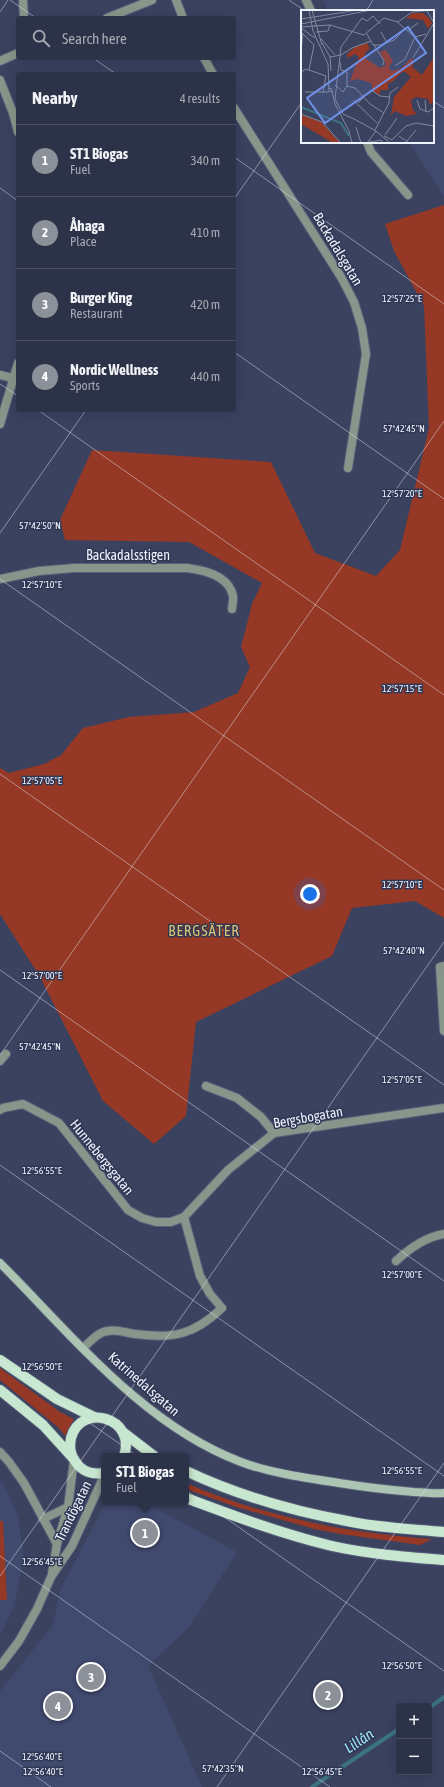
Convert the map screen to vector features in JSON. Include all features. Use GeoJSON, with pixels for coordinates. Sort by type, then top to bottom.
{"type":"FeatureCollection","features":[{"type":"Feature","properties":{"kind":"main road"},"geometry":{"type":"LineString","coordinates":[[0,1360],[57,1399],[94,1418]]}},
{"type":"Feature","properties":{"kind":"main road"},"geometry":{"type":"LineString","coordinates":[[0,1390],[44,1425],[85,1471],[101,1475]]}},
{"type":"Feature","properties":{"kind":"main road"},"geometry":{"type":"LineString","coordinates":[[73,1459],[70,1444],[73,1432],[82,1422],[94,1418],[103,1418],[111,1421],[150,1453]]}},
{"type":"Feature","properties":{"kind":"main road"},"geometry":{"type":"LineString","coordinates":[[124,1433],[126,1446],[125,1453]]}},
{"type":"Feature","properties":{"kind":"main road"},"geometry":{"type":"LineString","coordinates":[[189,1473],[244,1494],[296,1510],[348,1522],[444,1532]]}},
{"type":"Feature","properties":{"kind":"main road"},"geometry":{"type":"LineString","coordinates":[[189,1499],[273,1529],[332,1546],[400,1557],[444,1560]]}},
{"type":"Feature","properties":{"kind":"street"},"geometry":{"type":"LineString","coordinates":[[23,0],[24,16]]}},
{"type":"Feature","properties":{"kind":"street"},"geometry":{"type":"LineString","coordinates":[[112,16],[152,0]]}},
{"type":"Feature","properties":{"kind":"street"},"geometry":{"type":"LineString","coordinates":[[176,0],[182,16]]}},
{"type":"Feature","properties":{"kind":"street"},"geometry":{"type":"LineString","coordinates":[[306,0],[311,10]]}},
{"type":"Feature","properties":{"kind":"street"},"geometry":{"type":"LineString","coordinates":[[0,61],[16,54]]}},
{"type":"Feature","properties":{"kind":"street"},"geometry":{"type":"LineString","coordinates":[[205,60],[212,72]]}},
{"type":"Feature","properties":{"kind":"street"},"geometry":{"type":"LineString","coordinates":[[0,80],[16,124]]}},
{"type":"Feature","properties":{"kind":"street","name":"Backadalsgatan"},"geometry":{"type":"LineString","coordinates":[[236,111],[341,276],[354,302],[362,328],[366,354],[348,468]]}},
{"type":"Feature","properties":{"kind":"street"},"geometry":{"type":"LineString","coordinates":[[366,143],[371,152],[408,195]]}},
{"type":"Feature","properties":{"kind":"street"},"geometry":{"type":"LineString","coordinates":[[0,424],[16,370]]}},
{"type":"Feature","properties":{"kind":"street"},"geometry":{"type":"LineString","coordinates":[[0,375],[14,378]]}},
{"type":"Feature","properties":{"kind":"street","name":"Backadalsstigen"},"geometry":{"type":"LineString","coordinates":[[0,579],[39,571],[74,568],[187,568],[202,570],[213,574],[228,585],[233,596],[232,609]]}},
{"type":"Feature","properties":{"kind":"street"},"geometry":{"type":"LineString","coordinates":[[442,967],[444,1031]]}},
{"type":"Feature","properties":{"kind":"street"},"geometry":{"type":"LineString","coordinates":[[0,1061],[6,1054]]}},
{"type":"Feature","properties":{"kind":"street"},"geometry":{"type":"LineString","coordinates":[[206,1086],[237,1098],[261,1117],[274,1133]]}},
{"type":"Feature","properties":{"kind":"street","name":"Hunnebergsgatan"},"geometry":{"type":"LineString","coordinates":[[1,1107],[23,1104],[59,1123],[128,1210],[142,1218],[156,1222],[171,1222],[184,1217]]}},
{"type":"Feature","properties":{"kind":"street","name":"Bergsbogatan"},"geometry":{"type":"LineString","coordinates":[[184,1217],[228,1170],[274,1133],[444,1108]]}},
{"type":"Feature","properties":{"kind":"street"},"geometry":{"type":"LineString","coordinates":[[83,1348],[101,1333],[110,1330],[146,1335],[170,1336],[179,1334],[207,1322],[222,1308],[210,1294],[200,1276],[184,1217]]}},
{"type":"Feature","properties":{"kind":"street"},"geometry":{"type":"LineString","coordinates":[[396,1260],[413,1246],[436,1235],[444,1234]]}},
{"type":"Feature","properties":{"kind":"street","name":"Katrinedalsgatan"},"geometry":{"type":"LineString","coordinates":[[0,1263],[83,1348],[139,1400],[175,1428],[212,1449],[242,1463],[296,1476],[375,1488],[444,1493]]}},
{"type":"Feature","properties":{"kind":"street"},"geometry":{"type":"LineString","coordinates":[[0,1452],[24,1483],[58,1544]]}},
{"type":"Feature","properties":{"kind":"street","name":"Trandögatan"},"geometry":{"type":"LineString","coordinates":[[51,1577],[68,1507],[73,1459]]}},
{"type":"Feature","properties":{"kind":"street","name":"Trandögatan"},"geometry":{"type":"LineString","coordinates":[[0,1666],[19,1641],[32,1619],[51,1577],[72,1546],[101,1482]]}},
{"type":"Feature","properties":{"kind":"street"},"geometry":{"type":"LineString","coordinates":[[43,1518],[68,1507]]}},
{"type":"Feature","properties":{"kind":"shaded area"},"geometry":{"type":"Polygon","coordinates":[[[323,0],[444,0],[444,196],[410,143],[434,143],[434,10],[328,10],[323,0]]]}},
{"type":"Feature","properties":{"kind":"shaded area"},"geometry":{"type":"Polygon","coordinates":[[[444,205],[444,918],[415,901],[352,908],[332,956],[196,1022],[186,1116],[154,1144],[103,1101],[40,977],[0,914],[0,768],[9,773],[44,764],[61,755],[83,728],[129,717],[194,712],[238,693],[250,667],[241,647],[252,604],[262,583],[189,542],[65,540],[60,520],[92,450],[271,462],[315,553],[376,576],[400,550],[429,428],[424,306],[394,251],[385,224],[444,205]]]}},
{"type":"Feature","properties":{"kind":"shaded area"},"geometry":{"type":"Polygon","coordinates":[[[0,1368],[60,1412],[74,1419],[65,1436],[59,1428],[0,1380],[0,1368]]]}},
{"type":"Feature","properties":{"kind":"shaded area"},"geometry":{"type":"Polygon","coordinates":[[[0,1481],[5,1486],[18,1516],[24,1559],[14,1606],[0,1636],[0,1481]]]}},
{"type":"Feature","properties":{"kind":"shaded area"},"geometry":{"type":"Polygon","coordinates":[[[189,1484],[246,1505],[307,1522],[338,1528],[432,1539],[420,1545],[340,1534],[314,1529],[236,1507],[189,1490],[189,1484]]]}},
{"type":"Feature","properties":{"kind":"shaded area"},"geometry":{"type":"Polygon","coordinates":[[[104,1505],[144,1505],[153,1507],[237,1552],[189,1627],[148,1666],[202,1787],[0,1787],[0,1691],[53,1625],[60,1590],[104,1505]]]}},
{"type":"Feature","properties":{"kind":"shaded area"},"geometry":{"type":"Polygon","coordinates":[[[0,1521],[3,1521],[7,1600],[0,1600],[0,1521]]]}},
{"type":"Feature","properties":{"kind":"waterway","name":"Lillån"},"geometry":{"type":"LineString","coordinates":[[432,1706],[444,1697]]}},
{"type":"Feature","properties":{"kind":"waterway","name":"Lillån"},"geometry":{"type":"LineString","coordinates":[[312,1787],[396,1731]]}},
{"type":"Feature","properties":{"kind":"place","name":"ST1 Biogas"},"geometry":{"type":"Point","coordinates":[145,1533]}},
{"type":"Feature","properties":{"kind":"place","name":"Burger King"},"geometry":{"type":"Point","coordinates":[91,1677]}},
{"type":"Feature","properties":{"kind":"place","name":"Åhaga"},"geometry":{"type":"Point","coordinates":[328,1695]}},
{"type":"Feature","properties":{"kind":"place","name":"Nordic Wellness"},"geometry":{"type":"Point","coordinates":[58,1706]}},
{"type":"Feature","properties":{"kind":"district","name":"BERGSÄTER"},"geometry":{"type":"Point","coordinates":[204,931]}}]}
